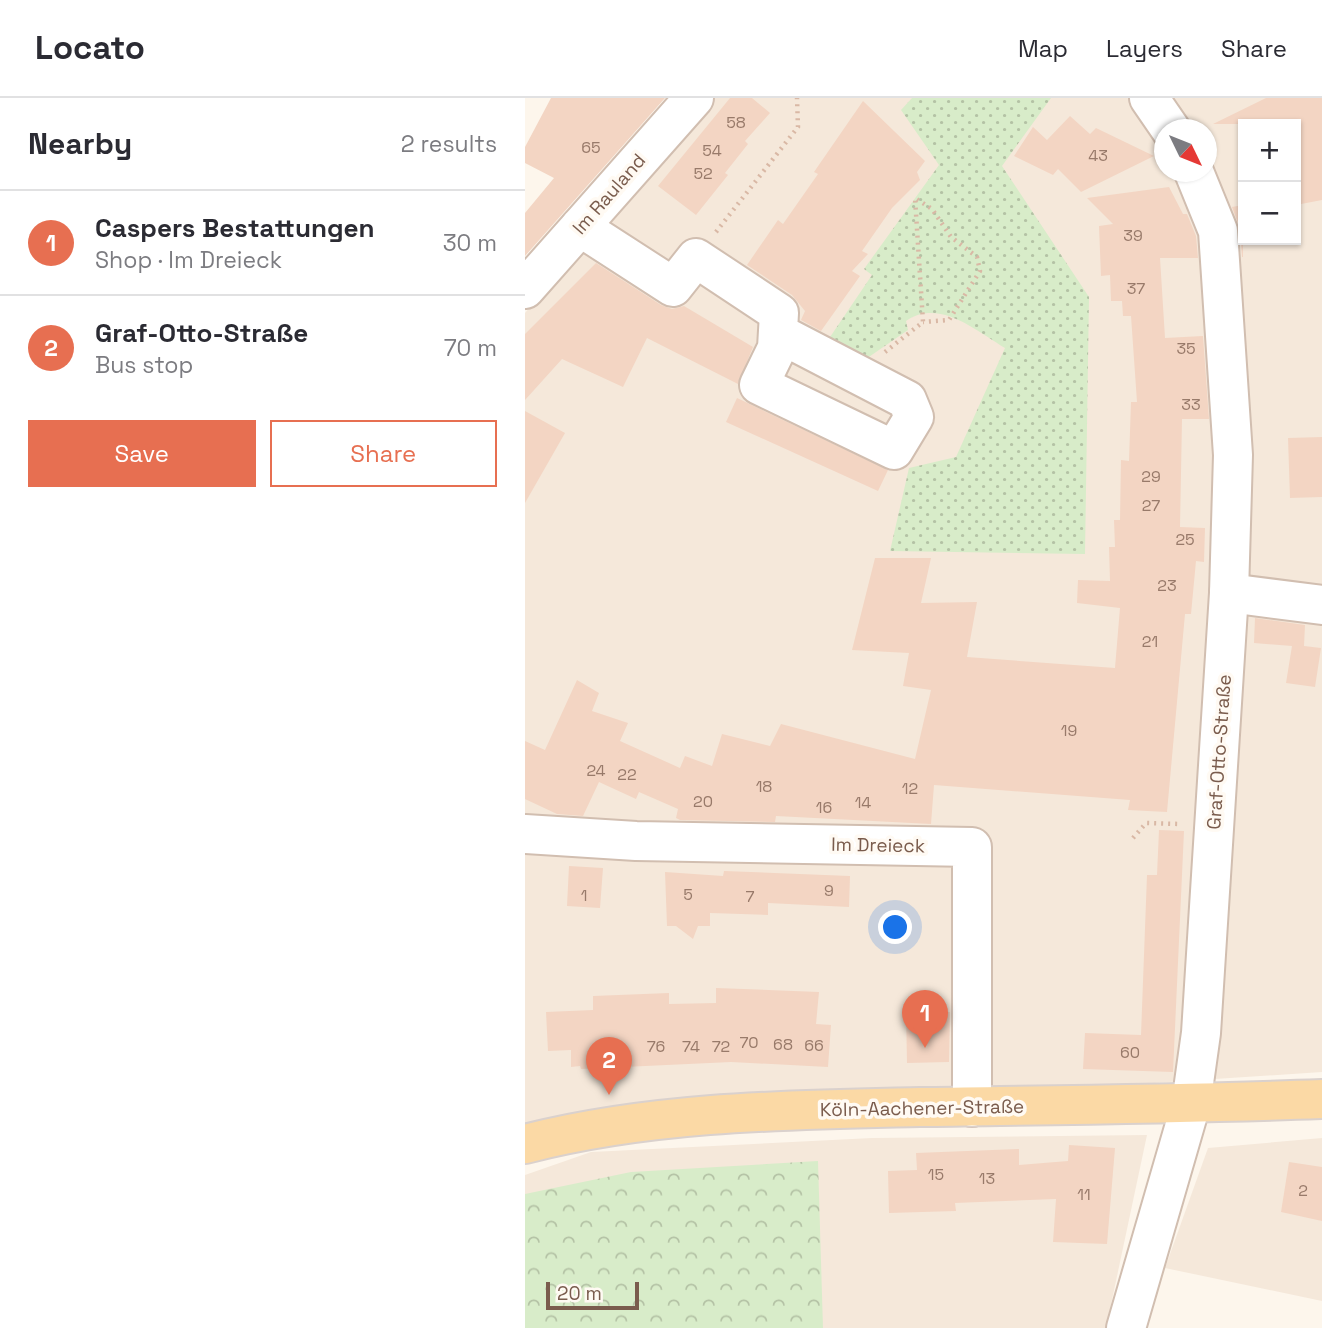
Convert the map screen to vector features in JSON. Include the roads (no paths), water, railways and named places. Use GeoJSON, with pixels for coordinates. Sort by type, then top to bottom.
{"type":"FeatureCollection","features":[{"type":"Feature","properties":{"kind":"main road","name":"Köln-Aachener-Straße"},"geometry":{"type":"LineString","coordinates":[[525,1144],[605,1126],[662,1119],[810,1109],[1191,1104],[1322,1099]]}},
{"type":"Feature","properties":{"kind":"street","name":"Im Rauland"},"geometry":{"type":"LineString","coordinates":[[525,289],[694,98]]}},
{"type":"Feature","properties":{"kind":"street"},"geometry":{"type":"LineString","coordinates":[[1149,98],[1163,119]]}},
{"type":"Feature","properties":{"kind":"street","name":"Graf-Otto-Straße"},"geometry":{"type":"LineString","coordinates":[[1126,1328],[1191,1104],[1201,1033],[1215,824],[1229,593],[1233,454],[1218,231],[1198,182]]}},
{"type":"Feature","properties":{"kind":"street"},"geometry":{"type":"LineString","coordinates":[[580,228],[673,287],[696,258],[779,313],[777,348],[759,385],[894,450],[914,416],[907,400],[778,333]]}},
{"type":"Feature","properties":{"kind":"street"},"geometry":{"type":"LineString","coordinates":[[1229,593],[1322,605]]}},
{"type":"Feature","properties":{"kind":"street","name":"Im Dreieck"},"geometry":{"type":"LineString","coordinates":[[525,835],[636,841],[972,847],[972,1107]]}},
{"type":"Feature","properties":{"kind":"place","name":"Caspers Bestattungen"},"geometry":{"type":"Point","coordinates":[925,1048]}},
{"type":"Feature","properties":{"kind":"place","name":"Graf-Otto-Straße"},"geometry":{"type":"Point","coordinates":[609,1095]}}]}
